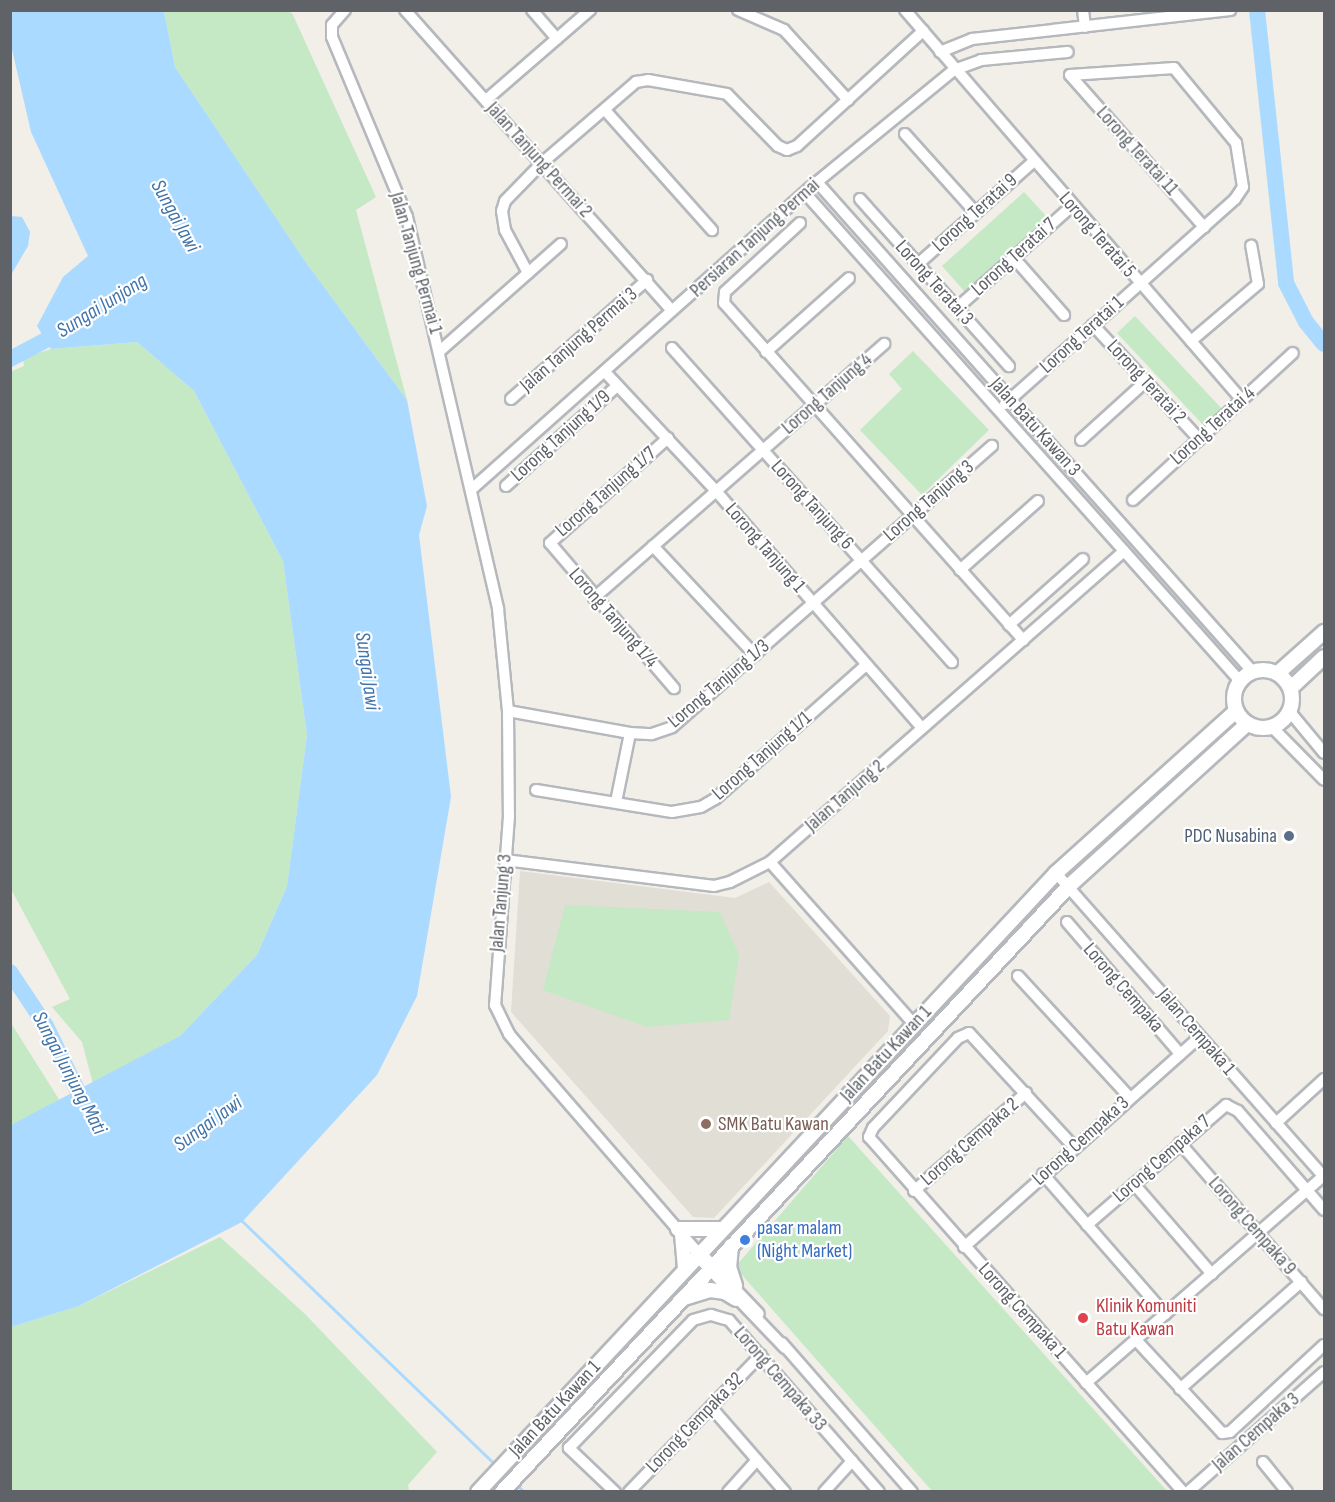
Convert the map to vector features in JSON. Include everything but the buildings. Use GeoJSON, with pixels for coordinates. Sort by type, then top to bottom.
{"type":"FeatureCollection","features":[{"type":"Feature","properties":{"kind":"street","name":"Jalan Tanjung Permai 1"},"geometry":{"type":"LineString","coordinates":[[345,10],[332,25],[335,45],[407,217],[473,488]]}},
{"type":"Feature","properties":{"kind":"street","name":"Jalan Tanjung Permai 2"},"geometry":{"type":"LineString","coordinates":[[405,10],[543,162],[672,311]]}},
{"type":"Feature","properties":{"kind":"street"},"geometry":{"type":"LineString","coordinates":[[532,10],[557,39]]}},
{"type":"Feature","properties":{"kind":"street"},"geometry":{"type":"LineString","coordinates":[[486,100],[590,10]]}},
{"type":"Feature","properties":{"kind":"street"},"geometry":{"type":"LineString","coordinates":[[738,10],[784,30],[848,100]]}},
{"type":"Feature","properties":{"kind":"street"},"geometry":{"type":"LineString","coordinates":[[905,10],[954,70]]}},
{"type":"Feature","properties":{"kind":"street"},"geometry":{"type":"LineString","coordinates":[[1083,10],[1085,27]]}},
{"type":"Feature","properties":{"kind":"street"},"geometry":{"type":"LineString","coordinates":[[940,52],[972,39],[1230,10]]}},
{"type":"Feature","properties":{"kind":"street"},"geometry":{"type":"LineString","coordinates":[[528,273],[510,245],[502,212],[512,191],[543,162],[642,81],[718,91],[732,97],[778,146],[787,150],[797,146],[923,31]]}},
{"type":"Feature","properties":{"kind":"street","name":"Persiaran Tanjung Permai"},"geometry":{"type":"LineString","coordinates":[[473,488],[818,182],[954,70],[981,60],[1068,52]]}},
{"type":"Feature","properties":{"kind":"street","name":"Lorong Teratai 11"},"geometry":{"type":"LineString","coordinates":[[1204,227],[1070,75],[1166,66],[1177,71],[1236,143],[1243,187],[1235,199]]}},
{"type":"Feature","properties":{"kind":"street","name":"Lorong Teratai 5"},"geometry":{"type":"LineString","coordinates":[[954,70],[1242,400]]}},
{"type":"Feature","properties":{"kind":"street"},"geometry":{"type":"LineString","coordinates":[[605,110],[712,230]]}},
{"type":"Feature","properties":{"kind":"street"},"geometry":{"type":"LineString","coordinates":[[905,134],[976,213]]}},
{"type":"Feature","properties":{"kind":"street","name":"Lorong Teratai 9"},"geometry":{"type":"LineString","coordinates":[[918,264],[1033,162]]}},
{"type":"Feature","properties":{"kind":"street","name":"Jalan Batu Kawan 3"},"geometry":{"type":"LineString","coordinates":[[818,182],[1252,671]]}},
{"type":"Feature","properties":{"kind":"street","name":"Jalan Batu Kawan 3"},"geometry":{"type":"LineString","coordinates":[[806,193],[1240,681]]}},
{"type":"Feature","properties":{"kind":"street","name":"Lorong Teratai 3"},"geometry":{"type":"LineString","coordinates":[[860,199],[1009,366]]}},
{"type":"Feature","properties":{"kind":"street","name":"Lorong Teratai 1"},"geometry":{"type":"LineString","coordinates":[[999,410],[1235,199]]}},
{"type":"Feature","properties":{"kind":"street","name":"Lorong Teratai 7"},"geometry":{"type":"LineString","coordinates":[[957,308],[1072,206]]}},
{"type":"Feature","properties":{"kind":"street"},"geometry":{"type":"LineString","coordinates":[[800,223],[725,292],[724,303],[1023,640]]}},
{"type":"Feature","properties":{"kind":"street"},"geometry":{"type":"LineString","coordinates":[[441,350],[561,244]]}},
{"type":"Feature","properties":{"kind":"street"},"geometry":{"type":"LineString","coordinates":[[1191,341],[1258,284],[1251,246]]}},
{"type":"Feature","properties":{"kind":"street"},"geometry":{"type":"LineString","coordinates":[[1014,258],[1064,315]]}},
{"type":"Feature","properties":{"kind":"street"},"geometry":{"type":"LineString","coordinates":[[766,352],[849,278]]}},
{"type":"Feature","properties":{"kind":"street","name":"Jalan Tanjung Permai 3"},"geometry":{"type":"LineString","coordinates":[[511,399],[647,280]]}},
{"type":"Feature","properties":{"kind":"street","name":"Lorong Teratai 2"},"geometry":{"type":"LineString","coordinates":[[1093,325],[1199,439]]}},
{"type":"Feature","properties":{"kind":"street","name":"Lorong Tanjung 4"},"geometry":{"type":"LineString","coordinates":[[594,598],[884,344]]}},
{"type":"Feature","properties":{"kind":"street","name":"Lorong Tanjung 6"},"geometry":{"type":"LineString","coordinates":[[672,348],[952,662]]}},
{"type":"Feature","properties":{"kind":"street","name":"Lorong Teratai 4"},"geometry":{"type":"LineString","coordinates":[[1133,500],[1293,353]]}},
{"type":"Feature","properties":{"kind":"street","name":"Lorong Tanjung 1"},"geometry":{"type":"LineString","coordinates":[[605,372],[716,491],[922,728]]}},
{"type":"Feature","properties":{"kind":"street"},"geometry":{"type":"LineString","coordinates":[[1081,440],[1145,382]]}},
{"type":"Feature","properties":{"kind":"street","name":"Lorong Tanjung 1/9"},"geometry":{"type":"LineString","coordinates":[[506,486],[617,386]]}},
{"type":"Feature","properties":{"kind":"street","name":"Lorong Tanjung 1/7"},"geometry":{"type":"LineString","coordinates":[[551,548],[552,539],[668,438]]}},
{"type":"Feature","properties":{"kind":"street","name":"Lorong Tanjung 3"},"geometry":{"type":"LineString","coordinates":[[813,604],[992,446]]}},
{"type":"Feature","properties":{"kind":"street","name":"Jalan Tanjung 3"},"geometry":{"type":"LineString","coordinates":[[473,488],[498,609],[508,711],[509,816],[494,990],[501,1019],[531,1060],[680,1232],[912,1491]]}},
{"type":"Feature","properties":{"kind":"street"},"geometry":{"type":"LineString","coordinates":[[960,570],[1038,501]]}},
{"type":"Feature","properties":{"kind":"street"},"geometry":{"type":"LineString","coordinates":[[653,546],[755,655]]}},
{"type":"Feature","properties":{"kind":"street","name":"Lorong Tanjung 1/4"},"geometry":{"type":"LineString","coordinates":[[551,548],[674,688]]}},
{"type":"Feature","properties":{"kind":"street","name":"Jalan Tanjung 2"},"geometry":{"type":"LineString","coordinates":[[505,860],[714,886],[770,862],[1124,551]]}},
{"type":"Feature","properties":{"kind":"street"},"geometry":{"type":"LineString","coordinates":[[1009,625],[1083,559]]}},
{"type":"Feature","properties":{"kind":"street","name":"Lorong Tanjung 1/3"},"geometry":{"type":"LineString","coordinates":[[508,711],[630,733],[652,734],[672,728],[813,604]]}},
{"type":"Feature","properties":{"kind":"street"},"geometry":{"type":"LineString","coordinates":[[1278,673],[1324,632]]}},
{"type":"Feature","properties":{"kind":"street"},"geometry":{"type":"LineString","coordinates":[[1291,688],[1324,657]]}},
{"type":"Feature","properties":{"kind":"street","name":"Lorong Tanjung 1/1"},"geometry":{"type":"LineString","coordinates":[[536,790],[680,812],[715,799],[866,665]]}},
{"type":"Feature","properties":{"kind":"street"},"geometry":{"type":"LineString","coordinates":[[1324,753],[1290,712],[1291,688],[1278,673],[1252,671],[1240,681],[1234,696],[1236,711],[1247,724],[1272,727],[1324,780]]}},
{"type":"Feature","properties":{"kind":"street","name":"Jalan Batu Kawan 1"},"geometry":{"type":"LineString","coordinates":[[481,1488],[685,1269],[698,1252],[1056,873],[1236,711]]}},
{"type":"Feature","properties":{"kind":"street"},"geometry":{"type":"LineString","coordinates":[[1272,727],[1290,712]]}},
{"type":"Feature","properties":{"kind":"street","name":"Jalan Batu Kawan 1"},"geometry":{"type":"LineString","coordinates":[[502,1491],[1069,886],[1247,724]]}},
{"type":"Feature","properties":{"kind":"street"},"geometry":{"type":"LineString","coordinates":[[616,802],[630,733]]}},
{"type":"Feature","properties":{"kind":"street"},"geometry":{"type":"LineString","coordinates":[[770,862],[914,1024]]}},
{"type":"Feature","properties":{"kind":"street","name":"Jalan Cempaka 1"},"geometry":{"type":"LineString","coordinates":[[1056,873],[1324,1176]]}},
{"type":"Feature","properties":{"kind":"street","name":"Lorong Cempaka"},"geometry":{"type":"LineString","coordinates":[[1067,922],[1180,1054]]}},
{"type":"Feature","properties":{"kind":"street"},"geometry":{"type":"LineString","coordinates":[[1018,976],[1130,1098]]}},
{"type":"Feature","properties":{"kind":"street","name":"Jalan Batu Kawan 1"},"geometry":{"type":"LineString","coordinates":[[873,1128],[966,1033],[973,1035],[1026,1093]]}},
{"type":"Feature","properties":{"kind":"street","name":"Lorong Cempaka 3"},"geometry":{"type":"LineString","coordinates":[[964,1247],[1200,1037]]}},
{"type":"Feature","properties":{"kind":"street"},"geometry":{"type":"LineString","coordinates":[[1276,1123],[1324,1079]]}},
{"type":"Feature","properties":{"kind":"street"},"geometry":{"type":"LineString","coordinates":[[1026,1093],[1074,1147]]}},
{"type":"Feature","properties":{"kind":"street","name":"Lorong Cempaka 2"},"geometry":{"type":"LineString","coordinates":[[914,1191],[1026,1093]]}},
{"type":"Feature","properties":{"kind":"street","name":"Lorong Cempaka 7"},"geometry":{"type":"LineString","coordinates":[[1087,1225],[1222,1106],[1230,1105],[1238,1111],[1307,1190]]}},
{"type":"Feature","properties":{"kind":"street","name":"Lorong Cempaka 1"},"geometry":{"type":"LineString","coordinates":[[873,1128],[871,1142],[1182,1491]]}},
{"type":"Feature","properties":{"kind":"street","name":"Lorong Cempaka 9"},"geometry":{"type":"LineString","coordinates":[[1180,1143],[1324,1309]]}},
{"type":"Feature","properties":{"kind":"street"},"geometry":{"type":"LineString","coordinates":[[1044,1174],[1165,1314]]}},
{"type":"Feature","properties":{"kind":"street"},"geometry":{"type":"LineString","coordinates":[[1086,1383],[1324,1176]]}},
{"type":"Feature","properties":{"kind":"street"},"geometry":{"type":"LineString","coordinates":[[1134,1184],[1212,1274]]}},
{"type":"Feature","properties":{"kind":"street"},"geometry":{"type":"LineString","coordinates":[[1307,1190],[1324,1210]]}},
{"type":"Feature","properties":{"kind":"street"},"geometry":{"type":"LineString","coordinates":[[685,1269],[680,1232],[722,1229]]}},
{"type":"Feature","properties":{"kind":"street"},"geometry":{"type":"LineString","coordinates":[[682,1298],[710,1290],[735,1293],[729,1267],[731,1246]]}},
{"type":"Feature","properties":{"kind":"street"},"geometry":{"type":"LineString","coordinates":[[1180,1389],[1301,1282]]}},
{"type":"Feature","properties":{"kind":"street","name":"Lorong Cempaka 33"},"geometry":{"type":"LineString","coordinates":[[615,1491],[570,1448],[693,1320],[711,1315],[729,1320],[879,1491]]}},
{"type":"Feature","properties":{"kind":"street"},"geometry":{"type":"LineString","coordinates":[[1136,1340],[1218,1431],[1230,1432],[1324,1346]]}},
{"type":"Feature","properties":{"kind":"street","name":"Lorong Cempaka 32"},"geometry":{"type":"LineString","coordinates":[[629,1491],[761,1355]]}},
{"type":"Feature","properties":{"kind":"street","name":"Jalan Cempaka 3"},"geometry":{"type":"LineString","coordinates":[[1188,1491],[1324,1372]]}},
{"type":"Feature","properties":{"kind":"street"},"geometry":{"type":"LineString","coordinates":[[711,1407],[785,1491]]}},
{"type":"Feature","properties":{"kind":"street"},"geometry":{"type":"LineString","coordinates":[[728,1491],[757,1460]]}},
{"type":"Feature","properties":{"kind":"street"},"geometry":{"type":"LineString","coordinates":[[824,1491],[852,1461]]}},
{"type":"Feature","properties":{"kind":"street"},"geometry":{"type":"LineString","coordinates":[[1263,1462],[1287,1491]]}},
{"type":"Feature","properties":{"kind":"shaded area","name":"SMK Batu Kawan"},"geometry":{"type":"Polygon","coordinates":[[[520,871],[735,898],[769,882],[890,1016],[888,1031],[714,1218],[693,1217],[511,1012],[520,871]]]}},
{"type":"Feature","properties":{"kind":"green space"},"geometry":{"type":"Polygon","coordinates":[[[281,10],[292,13],[376,197],[356,210],[407,400],[305,261],[175,67],[164,11],[281,10]]]}},
{"type":"Feature","properties":{"kind":"green space"},"geometry":{"type":"Polygon","coordinates":[[[1024,192],[1047,217],[965,292],[942,266],[1024,192]]]}},
{"type":"Feature","properties":{"kind":"green space"},"geometry":{"type":"Polygon","coordinates":[[[1135,316],[1224,411],[1206,428],[1117,333],[1135,316]]]}},
{"type":"Feature","properties":{"kind":"green space"},"geometry":{"type":"Polygon","coordinates":[[[137,342],[194,391],[283,561],[307,735],[287,886],[257,955],[180,1036],[93,1084],[82,1042],[52,1007],[70,999],[11,889],[10,372],[24,366],[23,358],[51,349],[137,342]]]}},
{"type":"Feature","properties":{"kind":"green space"},"geometry":{"type":"Polygon","coordinates":[[[913,351],[989,430],[922,495],[860,430],[902,389],[889,374],[913,351]]]}},
{"type":"Feature","properties":{"kind":"green space"},"geometry":{"type":"Polygon","coordinates":[[[565,905],[720,912],[739,955],[729,1020],[647,1027],[543,990],[565,905]]]}},
{"type":"Feature","properties":{"kind":"green space"},"geometry":{"type":"Polygon","coordinates":[[[11,1023],[60,1101],[10,1125],[11,1023]]]}},
{"type":"Feature","properties":{"kind":"green space"},"geometry":{"type":"Polygon","coordinates":[[[848,1136],[1167,1491],[932,1491],[735,1267],[848,1136]]]}},
{"type":"Feature","properties":{"kind":"green space"},"geometry":{"type":"Polygon","coordinates":[[[220,1237],[304,1313],[437,1452],[408,1485],[409,1491],[11,1492],[11,1327],[79,1306],[220,1237]]]}},
{"type":"Feature","properties":{"kind":"water","name":"Sungai Jawi"},"geometry":{"type":"Polygon","coordinates":[[[11,10],[164,11],[175,67],[305,261],[407,400],[427,506],[419,535],[451,797],[417,996],[377,1075],[242,1222],[79,1306],[11,1327],[11,1125],[180,1036],[257,955],[287,886],[307,735],[283,561],[194,391],[137,342],[51,349],[37,326],[63,277],[88,256],[31,132],[11,45],[11,10]]]}},
{"type":"Feature","properties":{"kind":"water"},"geometry":{"type":"Polygon","coordinates":[[[10,216],[22,217],[30,232],[28,246],[11,275],[10,216]]]}},
{"type":"Feature","properties":{"kind":"waterway"},"geometry":{"type":"LineString","coordinates":[[1257,10],[1286,283],[1306,322],[1324,344]]}},
{"type":"Feature","properties":{"kind":"waterway","name":"Sungai Junjong"},"geometry":{"type":"LineString","coordinates":[[10,359],[65,330]]}},
{"type":"Feature","properties":{"kind":"waterway","name":"Sungai Junjung Mati"},"geometry":{"type":"LineString","coordinates":[[10,972],[46,1026],[88,1112]]}},
{"type":"Feature","properties":{"kind":"waterway"},"geometry":{"type":"LineString","coordinates":[[242,1221],[497,1466]]}},
{"type":"Feature","properties":{"kind":"waterway"},"geometry":{"type":"LineString","coordinates":[[515,1483],[524,1492]]}},
{"type":"Feature","properties":{"kind":"place","name":"PDC Nusabina"},"geometry":{"type":"Point","coordinates":[1289,836]}},
{"type":"Feature","properties":{"kind":"place","name":"SMK Batu Kawan"},"geometry":{"type":"Point","coordinates":[706,1124]}},
{"type":"Feature","properties":{"kind":"place","name":"pasar malam (Night Market)"},"geometry":{"type":"Point","coordinates":[745,1240]}},
{"type":"Feature","properties":{"kind":"place","name":"Klinik Komuniti Batu Kawan"},"geometry":{"type":"Point","coordinates":[1083,1318]}}]}
